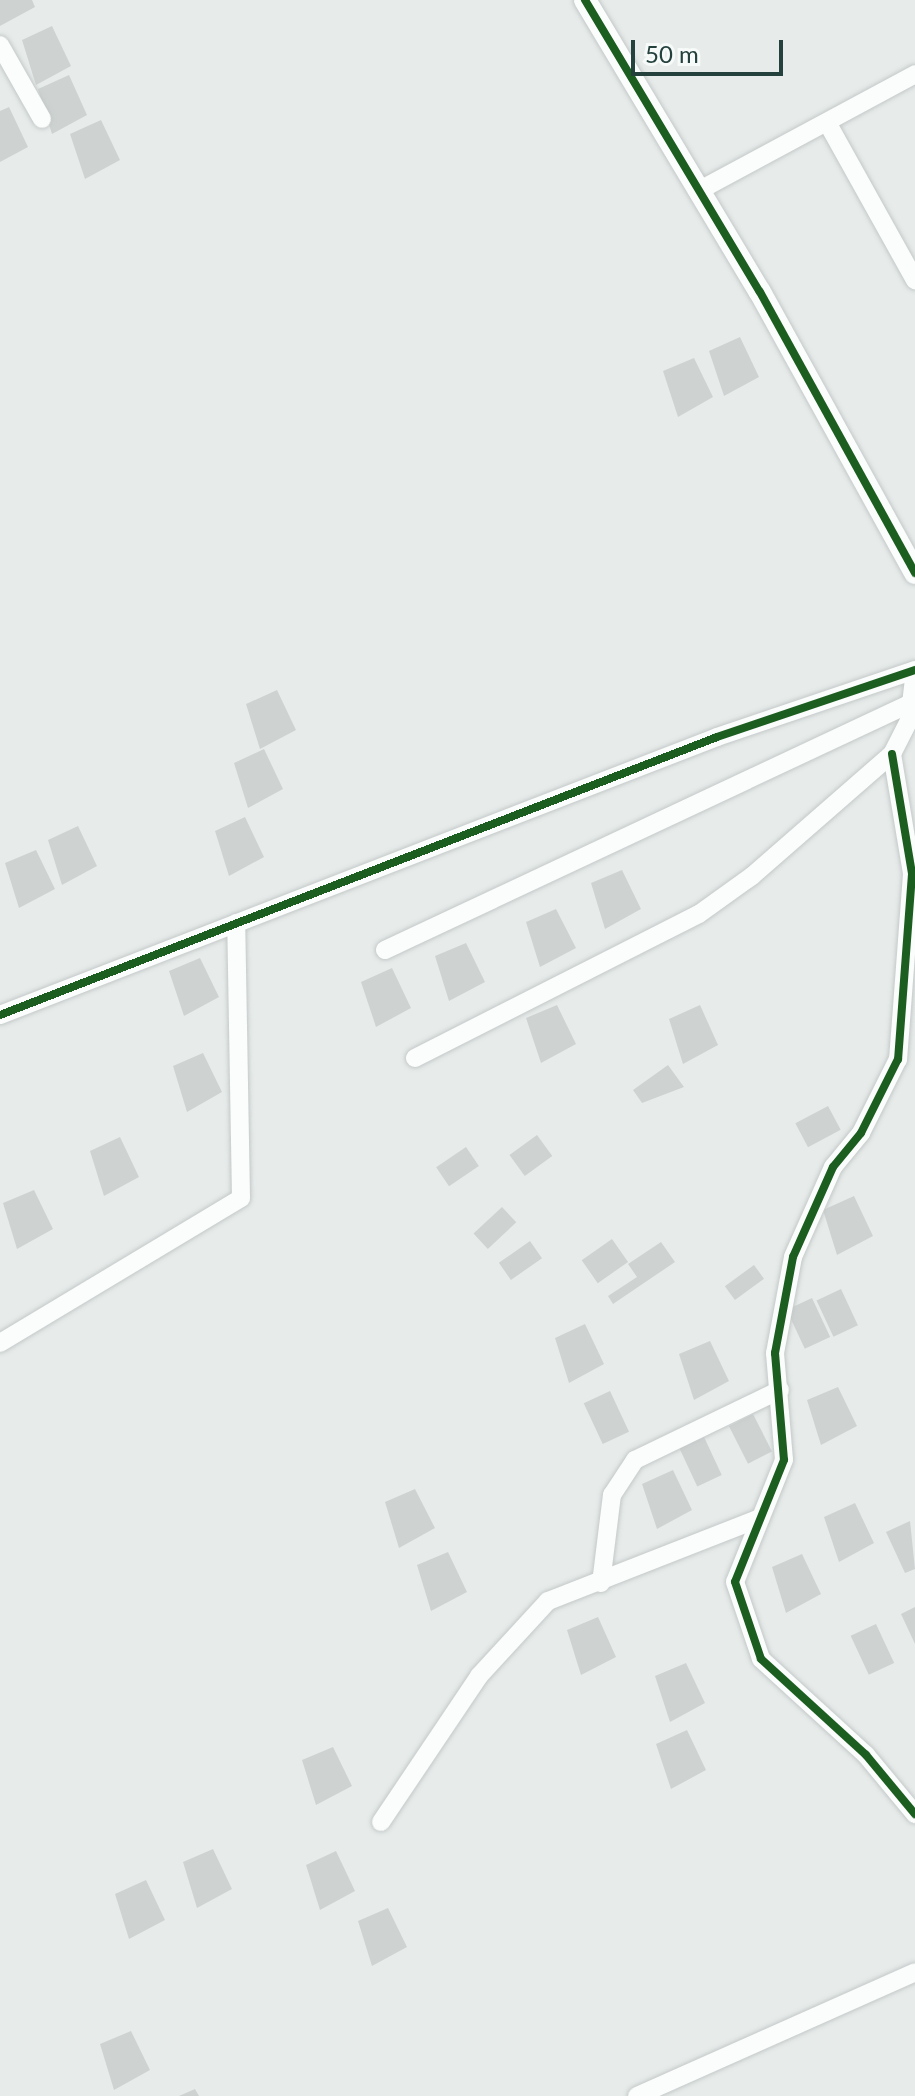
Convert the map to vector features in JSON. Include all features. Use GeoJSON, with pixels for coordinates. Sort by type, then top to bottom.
{"type":"FeatureCollection","features":[{"type":"Feature","properties":{"kind":"street"},"geometry":{"type":"LineString","coordinates":[[585,0],[700,190],[915,573]]}},
{"type":"Feature","properties":{"kind":"street"},"geometry":{"type":"LineString","coordinates":[[0,45],[42,119]]}},
{"type":"Feature","properties":{"kind":"street"},"geometry":{"type":"LineString","coordinates":[[700,190],[828,124],[915,74]]}},
{"type":"Feature","properties":{"kind":"street"},"geometry":{"type":"LineString","coordinates":[[828,124],[915,280]]}},
{"type":"Feature","properties":{"kind":"street"},"geometry":{"type":"LineString","coordinates":[[0,1015],[717,737],[915,670],[911,703],[892,754],[804,836],[699,914],[415,1058]]}},
{"type":"Feature","properties":{"kind":"street"},"geometry":{"type":"LineString","coordinates":[[385,950],[911,703]]}},
{"type":"Feature","properties":{"kind":"street"},"geometry":{"type":"LineString","coordinates":[[892,754],[912,874],[898,1059],[861,1133],[833,1167],[793,1257],[775,1353],[784,1460],[735,1582],[761,1659],[866,1755],[915,1814]]}},
{"type":"Feature","properties":{"kind":"street"},"geometry":{"type":"LineString","coordinates":[[0,1343],[241,1198],[236,923]]}},
{"type":"Feature","properties":{"kind":"street"},"geometry":{"type":"LineString","coordinates":[[601,1583],[612,1495],[635,1460],[780,1390]]}},
{"type":"Feature","properties":{"kind":"street"},"geometry":{"type":"LineString","coordinates":[[381,1822],[479,1676],[548,1601],[601,1583],[760,1518]]}},
{"type":"Feature","properties":{"kind":"street"},"geometry":{"type":"LineString","coordinates":[[637,2096],[915,1972]]}},
{"type":"Feature","properties":{"kind":"building"},"geometry":{"type":"Polygon","coordinates":[[[0,0],[32,0],[35,7],[0,26],[0,0]]]}},
{"type":"Feature","properties":{"kind":"building"},"geometry":{"type":"Polygon","coordinates":[[[52,26],[71,66],[36,85],[22,40],[52,26]]]}},
{"type":"Feature","properties":{"kind":"building"},"geometry":{"type":"Polygon","coordinates":[[[69,75],[87,115],[52,134],[38,89],[69,75]]]}},
{"type":"Feature","properties":{"kind":"building"},"geometry":{"type":"Polygon","coordinates":[[[9,107],[28,147],[0,162],[0,111],[9,107]]]}},
{"type":"Feature","properties":{"kind":"building"},"geometry":{"type":"Polygon","coordinates":[[[101,120],[120,160],[85,179],[70,134],[101,120]]]}},
{"type":"Feature","properties":{"kind":"building"},"geometry":{"type":"Polygon","coordinates":[[[740,337],[759,377],[724,396],[709,351],[740,337]]]}},
{"type":"Feature","properties":{"kind":"building"},"geometry":{"type":"Polygon","coordinates":[[[694,358],[713,397],[678,417],[663,371],[694,358]]]}},
{"type":"Feature","properties":{"kind":"building"},"geometry":{"type":"Polygon","coordinates":[[[277,690],[296,730],[260,749],[246,704],[277,690]]]}},
{"type":"Feature","properties":{"kind":"building"},"geometry":{"type":"Polygon","coordinates":[[[264,749],[283,789],[248,808],[234,763],[264,749]]]}},
{"type":"Feature","properties":{"kind":"building"},"geometry":{"type":"Polygon","coordinates":[[[245,817],[264,857],[229,876],[215,831],[245,817]]]}},
{"type":"Feature","properties":{"kind":"building"},"geometry":{"type":"Polygon","coordinates":[[[78,826],[97,866],[62,885],[48,840],[78,826]]]}},
{"type":"Feature","properties":{"kind":"building"},"geometry":{"type":"Polygon","coordinates":[[[36,850],[55,889],[19,908],[5,863],[36,850]]]}},
{"type":"Feature","properties":{"kind":"building"},"geometry":{"type":"Polygon","coordinates":[[[622,870],[641,909],[605,929],[591,883],[622,870]]]}},
{"type":"Feature","properties":{"kind":"building"},"geometry":{"type":"Polygon","coordinates":[[[556,909],[576,948],[540,967],[526,922],[556,909]]]}},
{"type":"Feature","properties":{"kind":"building"},"geometry":{"type":"Polygon","coordinates":[[[466,943],[485,982],[449,1001],[435,956],[466,943]]]}},
{"type":"Feature","properties":{"kind":"building"},"geometry":{"type":"Polygon","coordinates":[[[200,958],[219,997],[184,1016],[169,971],[200,958]]]}},
{"type":"Feature","properties":{"kind":"building"},"geometry":{"type":"Polygon","coordinates":[[[392,968],[411,1008],[376,1027],[361,982],[392,968]]]}},
{"type":"Feature","properties":{"kind":"building"},"geometry":{"type":"Polygon","coordinates":[[[557,1005],[576,1044],[541,1063],[526,1018],[557,1005]]]}},
{"type":"Feature","properties":{"kind":"building"},"geometry":{"type":"Polygon","coordinates":[[[700,1005],[718,1045],[683,1064],[669,1019],[700,1005]]]}},
{"type":"Feature","properties":{"kind":"building"},"geometry":{"type":"Polygon","coordinates":[[[203,1053],[222,1092],[187,1112],[173,1066],[203,1053]]]}},
{"type":"Feature","properties":{"kind":"building"},"geometry":{"type":"Polygon","coordinates":[[[668,1065],[684,1087],[642,1103],[633,1090],[668,1065]]]}},
{"type":"Feature","properties":{"kind":"building"},"geometry":{"type":"Polygon","coordinates":[[[828,1106],[841,1130],[808,1147],[795,1123],[828,1106]]]}},
{"type":"Feature","properties":{"kind":"building"},"geometry":{"type":"Polygon","coordinates":[[[537,1135],[552,1156],[525,1176],[509,1155],[537,1135]]]}},
{"type":"Feature","properties":{"kind":"building"},"geometry":{"type":"Polygon","coordinates":[[[120,1137],[139,1177],[104,1196],[90,1151],[120,1137]]]}},
{"type":"Feature","properties":{"kind":"building"},"geometry":{"type":"Polygon","coordinates":[[[466,1147],[479,1166],[449,1186],[436,1167],[466,1147]]]}},
{"type":"Feature","properties":{"kind":"building"},"geometry":{"type":"Polygon","coordinates":[[[34,1190],[53,1229],[17,1249],[3,1203],[34,1190]]]}},
{"type":"Feature","properties":{"kind":"building"},"geometry":{"type":"Polygon","coordinates":[[[854,1196],[873,1236],[837,1255],[823,1210],[854,1196]]]}},
{"type":"Feature","properties":{"kind":"building"},"geometry":{"type":"Polygon","coordinates":[[[502,1207],[516,1222],[488,1249],[473,1234],[502,1207]]]}},
{"type":"Feature","properties":{"kind":"building"},"geometry":{"type":"Polygon","coordinates":[[[612,1239],[628,1262],[598,1283],[582,1260],[612,1239]]]}},
{"type":"Feature","properties":{"kind":"building"},"geometry":{"type":"Polygon","coordinates":[[[530,1241],[542,1258],[511,1280],[499,1263],[530,1241]]]}},
{"type":"Feature","properties":{"kind":"building"},"geometry":{"type":"Polygon","coordinates":[[[661,1242],[675,1262],[613,1304],[608,1296],[637,1277],[628,1264],[661,1242]]]}},
{"type":"Feature","properties":{"kind":"building"},"geometry":{"type":"Polygon","coordinates":[[[754,1265],[764,1279],[735,1300],[725,1286],[754,1265]]]}},
{"type":"Feature","properties":{"kind":"building"},"geometry":{"type":"Polygon","coordinates":[[[841,1289],[858,1325],[833,1337],[817,1300],[841,1289]]]}},
{"type":"Feature","properties":{"kind":"building"},"geometry":{"type":"Polygon","coordinates":[[[812,1298],[830,1337],[805,1349],[787,1310],[812,1298]]]}},
{"type":"Feature","properties":{"kind":"building"},"geometry":{"type":"Polygon","coordinates":[[[585,1324],[604,1364],[569,1383],[555,1338],[585,1324]]]}},
{"type":"Feature","properties":{"kind":"building"},"geometry":{"type":"Polygon","coordinates":[[[710,1341],[729,1381],[694,1400],[679,1354],[710,1341]]]}},
{"type":"Feature","properties":{"kind":"building"},"geometry":{"type":"Polygon","coordinates":[[[838,1387],[857,1426],[821,1445],[807,1400],[838,1387]]]}},
{"type":"Feature","properties":{"kind":"building"},"geometry":{"type":"Polygon","coordinates":[[[610,1391],[629,1432],[603,1444],[584,1403],[610,1391]]]}},
{"type":"Feature","properties":{"kind":"building"},"geometry":{"type":"Polygon","coordinates":[[[753,1414],[772,1451],[748,1464],[729,1426],[753,1414]]]}},
{"type":"Feature","properties":{"kind":"building"},"geometry":{"type":"Polygon","coordinates":[[[704,1437],[722,1475],[697,1486],[680,1448],[704,1437]]]}},
{"type":"Feature","properties":{"kind":"building"},"geometry":{"type":"Polygon","coordinates":[[[673,1470],[692,1510],[657,1529],[642,1484],[673,1470]]]}},
{"type":"Feature","properties":{"kind":"building"},"geometry":{"type":"Polygon","coordinates":[[[415,1489],[435,1528],[399,1548],[385,1502],[415,1489]]]}},
{"type":"Feature","properties":{"kind":"building"},"geometry":{"type":"Polygon","coordinates":[[[855,1503],[874,1543],[839,1562],[824,1517],[855,1503]]]}},
{"type":"Feature","properties":{"kind":"building"},"geometry":{"type":"Polygon","coordinates":[[[910,1521],[915,1569],[905,1573],[886,1532],[910,1521]]]}},
{"type":"Feature","properties":{"kind":"building"},"geometry":{"type":"Polygon","coordinates":[[[448,1552],[467,1592],[431,1611],[417,1565],[448,1552]]]}},
{"type":"Feature","properties":{"kind":"building"},"geometry":{"type":"Polygon","coordinates":[[[802,1554],[821,1594],[786,1613],[772,1567],[802,1554]]]}},
{"type":"Feature","properties":{"kind":"building"},"geometry":{"type":"Polygon","coordinates":[[[915,1607],[915,1644],[901,1614],[915,1607]]]}},
{"type":"Feature","properties":{"kind":"building"},"geometry":{"type":"Polygon","coordinates":[[[598,1617],[616,1657],[581,1675],[567,1630],[598,1617]]]}},
{"type":"Feature","properties":{"kind":"building"},"geometry":{"type":"Polygon","coordinates":[[[876,1624],[894,1663],[869,1675],[851,1636],[876,1624]]]}},
{"type":"Feature","properties":{"kind":"building"},"geometry":{"type":"Polygon","coordinates":[[[686,1663],[705,1703],[670,1722],[655,1676],[686,1663]]]}},
{"type":"Feature","properties":{"kind":"building"},"geometry":{"type":"Polygon","coordinates":[[[687,1730],[706,1770],[671,1789],[656,1744],[687,1730]]]}},
{"type":"Feature","properties":{"kind":"building"},"geometry":{"type":"Polygon","coordinates":[[[333,1747],[352,1786],[316,1805],[302,1760],[333,1747]]]}},
{"type":"Feature","properties":{"kind":"building"},"geometry":{"type":"Polygon","coordinates":[[[213,1849],[232,1889],[197,1908],[183,1862],[213,1849]]]}},
{"type":"Feature","properties":{"kind":"building"},"geometry":{"type":"Polygon","coordinates":[[[336,1851],[355,1891],[320,1910],[306,1865],[336,1851]]]}},
{"type":"Feature","properties":{"kind":"building"},"geometry":{"type":"Polygon","coordinates":[[[146,1880],[165,1920],[129,1939],[115,1894],[146,1880]]]}},
{"type":"Feature","properties":{"kind":"building"},"geometry":{"type":"Polygon","coordinates":[[[388,1908],[407,1947],[372,1966],[358,1921],[388,1908]]]}},
{"type":"Feature","properties":{"kind":"building"},"geometry":{"type":"Polygon","coordinates":[[[131,2031],[150,2070],[114,2090],[100,2044],[131,2031]]]}},
{"type":"Feature","properties":{"kind":"building"},"geometry":{"type":"Polygon","coordinates":[[[195,2089],[199,2096],[179,2096],[195,2089]]]}},
{"type":"Feature","properties":{"kind":"cycle path"},"geometry":{"type":"LineString","coordinates":[[585,0],[760,292],[915,573]]}},
{"type":"Feature","properties":{"kind":"cycle path"},"geometry":{"type":"LineString","coordinates":[[0,1015],[717,737],[915,670]]}},
{"type":"Feature","properties":{"kind":"cycle path"},"geometry":{"type":"LineString","coordinates":[[892,754],[912,874],[898,1059],[861,1133],[833,1167],[793,1257],[775,1353],[784,1460],[735,1582],[761,1659],[866,1755],[915,1814]]}}]}
